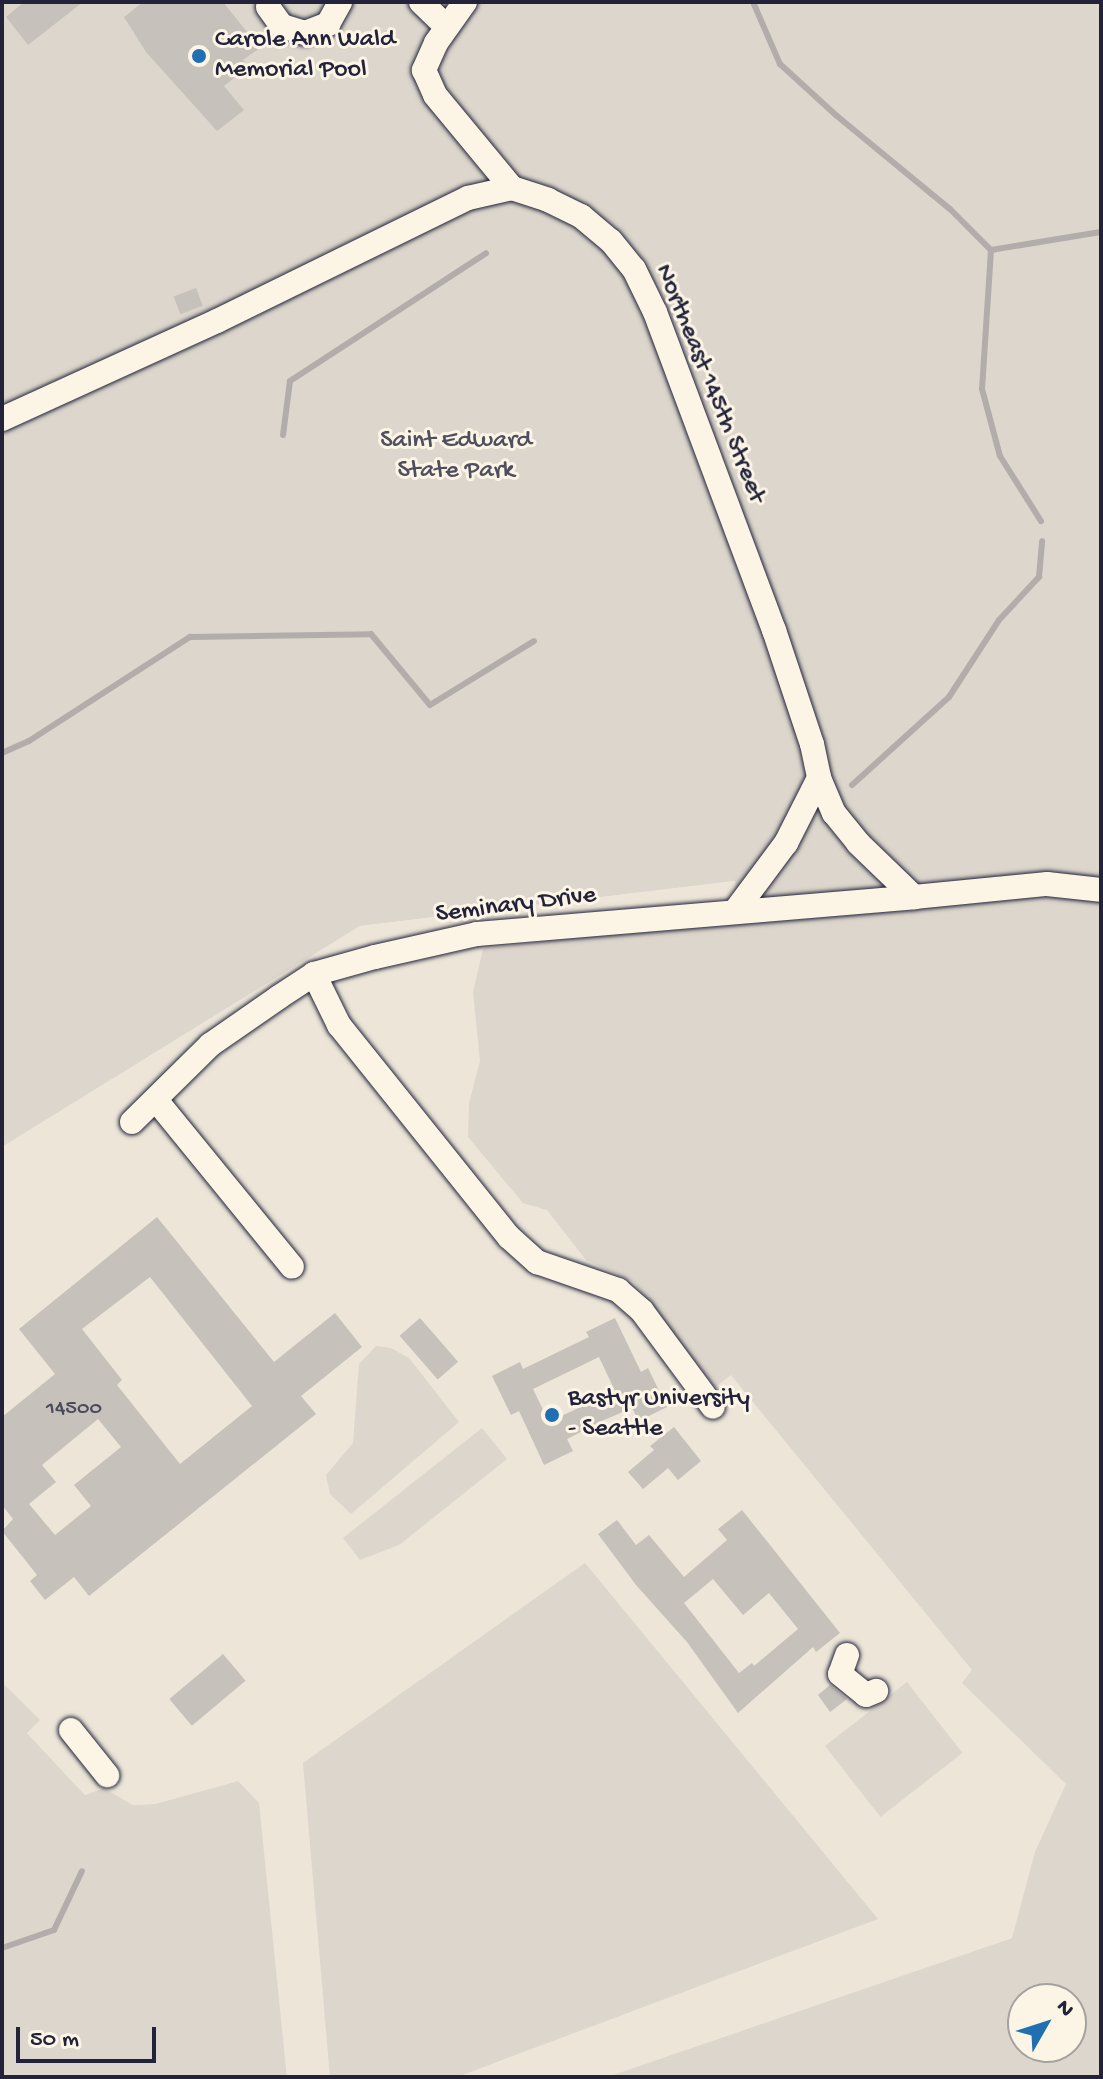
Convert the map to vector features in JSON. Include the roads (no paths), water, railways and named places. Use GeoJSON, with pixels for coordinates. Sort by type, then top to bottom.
{"type":"FeatureCollection","features":[{"type":"Feature","properties":{"kind":"street"},"geometry":{"type":"LineString","coordinates":[[268,7],[282,26],[305,33],[328,24],[340,2]]}},
{"type":"Feature","properties":{"kind":"street"},"geometry":{"type":"LineString","coordinates":[[421,2],[447,27]]}},
{"type":"Feature","properties":{"kind":"street"},"geometry":{"type":"LineString","coordinates":[[2,419],[217,321],[421,219],[468,198],[512,188],[435,95],[424,70],[447,27],[465,2]]}},
{"type":"Feature","properties":{"kind":"street","name":"Northeast 145th Street"},"geometry":{"type":"LineString","coordinates":[[512,188],[581,216],[611,241],[634,269],[661,327],[769,616],[812,744],[819,778],[834,813],[858,843],[914,897]]}},
{"type":"Feature","properties":{"kind":"street"},"geometry":{"type":"LineString","coordinates":[[736,910],[786,843],[819,778]]}},
{"type":"Feature","properties":{"kind":"street"},"geometry":{"type":"LineString","coordinates":[[914,897],[1047,884],[1101,890]]}},
{"type":"Feature","properties":{"kind":"street","name":"Seminary Drive"},"geometry":{"type":"LineString","coordinates":[[132,1122],[210,1045],[314,974],[477,934],[736,910],[849,905],[914,897]]}},
{"type":"Feature","properties":{"kind":"street"},"geometry":{"type":"LineString","coordinates":[[314,974],[339,1025],[509,1237],[537,1262],[618,1290],[642,1311],[713,1407]]}},
{"type":"Feature","properties":{"kind":"street"},"geometry":{"type":"LineString","coordinates":[[156,1100],[292,1267]]}},
{"type":"Feature","properties":{"kind":"street"},"geometry":{"type":"LineString","coordinates":[[847,1655],[840,1674],[866,1695],[876,1691]]}},
{"type":"Feature","properties":{"kind":"street"},"geometry":{"type":"LineString","coordinates":[[71,1730],[107,1775]]}},
{"type":"Feature","properties":{"kind":"waterway"},"geometry":{"type":"LineString","coordinates":[[753,2],[780,64],[837,116],[950,209],[991,250],[982,389],[1000,456],[1041,521]]}},
{"type":"Feature","properties":{"kind":"waterway"},"geometry":{"type":"LineString","coordinates":[[991,250],[1101,232]]}},
{"type":"Feature","properties":{"kind":"waterway"},"geometry":{"type":"LineString","coordinates":[[283,435],[290,381],[486,253]]}},
{"type":"Feature","properties":{"kind":"waterway"},"geometry":{"type":"LineString","coordinates":[[852,785],[949,697],[999,620],[1039,577],[1042,541]]}},
{"type":"Feature","properties":{"kind":"waterway"},"geometry":{"type":"LineString","coordinates":[[2,753],[29,741],[190,637],[371,634],[430,705],[534,641]]}},
{"type":"Feature","properties":{"kind":"waterway"},"geometry":{"type":"LineString","coordinates":[[2,1948],[54,1930],[82,1871]]}},
{"type":"Feature","properties":{"kind":"place","name":"Carole Ann Wald Memorial Pool"},"geometry":{"type":"Point","coordinates":[199,56]}},
{"type":"Feature","properties":{"kind":"place","name":"Bastyr University - Seattle"},"geometry":{"type":"Point","coordinates":[552,1415]}},
{"type":"Feature","properties":{"kind":"park label","name":"Saint Edward State Park"},"geometry":{"type":"Point","coordinates":[456,457]}}]}
